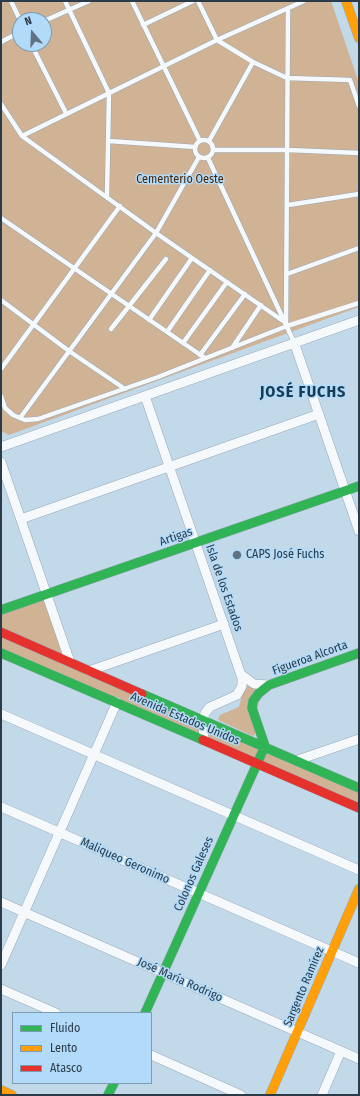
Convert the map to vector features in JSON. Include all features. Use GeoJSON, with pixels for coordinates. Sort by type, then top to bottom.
{"type":"FeatureCollection","features":[{"type":"Feature","properties":{"kind":"street"},"geometry":{"type":"LineString","coordinates":[[346,1],[359,38]]}},
{"type":"Feature","properties":{"kind":"street"},"geometry":{"type":"LineString","coordinates":[[1,447],[359,320]]}},
{"type":"Feature","properties":{"kind":"street"},"geometry":{"type":"LineString","coordinates":[[294,342],[359,531]]}},
{"type":"Feature","properties":{"kind":"street","name":"Isla de los Estados"},"geometry":{"type":"LineString","coordinates":[[145,396],[242,675]]}},
{"type":"Feature","properties":{"kind":"street"},"geometry":{"type":"LineString","coordinates":[[21,520],[319,414]]}},
{"type":"Feature","properties":{"kind":"street"},"geometry":{"type":"LineString","coordinates":[[1,462],[70,662]]}},
{"type":"Feature","properties":{"kind":"street","name":"Artigas"},"geometry":{"type":"LineString","coordinates":[[1,610],[359,486]]}},
{"type":"Feature","properties":{"kind":"street"},"geometry":{"type":"LineString","coordinates":[[89,671],[224,624]]}},
{"type":"Feature","properties":{"kind":"street","name":"Avenida Estados Unidos"},"geometry":{"type":"LineString","coordinates":[[1,632],[203,721],[298,760],[359,788]]}},
{"type":"Feature","properties":{"kind":"street","name":"Avenida Estados Unidos"},"geometry":{"type":"LineString","coordinates":[[1,653],[359,808]]}},
{"type":"Feature","properties":{"kind":"street","name":"Figueroa Alcorta"},"geometry":{"type":"LineString","coordinates":[[269,685],[359,653]]}},
{"type":"Feature","properties":{"kind":"street"},"geometry":{"type":"LineString","coordinates":[[242,675],[254,684],[269,685]]}},
{"type":"Feature","properties":{"kind":"street"},"geometry":{"type":"LineString","coordinates":[[204,740],[203,721],[210,707],[235,696],[242,686],[242,675]]}},
{"type":"Feature","properties":{"kind":"street"},"geometry":{"type":"LineString","coordinates":[[265,746],[252,704],[259,693],[269,685]]}},
{"type":"Feature","properties":{"kind":"street"},"geometry":{"type":"LineString","coordinates":[[1,965],[117,702]]}},
{"type":"Feature","properties":{"kind":"street"},"geometry":{"type":"LineString","coordinates":[[1,714],[359,870]]}},
{"type":"Feature","properties":{"kind":"street"},"geometry":{"type":"LineString","coordinates":[[298,760],[359,739]]}},
{"type":"Feature","properties":{"kind":"street","name":"Colonos Galeses"},"geometry":{"type":"LineString","coordinates":[[145,1012],[265,746]]}},
{"type":"Feature","properties":{"kind":"street","name":"Maliqueo Geronimo"},"geometry":{"type":"LineString","coordinates":[[1,807],[359,963]]}},
{"type":"Feature","properties":{"kind":"street","name":"Sargento Ramírez"},"geometry":{"type":"LineString","coordinates":[[270,1095],[359,889]]}},
{"type":"Feature","properties":{"kind":"street","name":"José María Rodrigo"},"geometry":{"type":"LineString","coordinates":[[1,902],[359,1059]]}},
{"type":"Feature","properties":{"kind":"street"},"geometry":{"type":"LineString","coordinates":[[1,989],[54,1012]]}},
{"type":"Feature","properties":{"kind":"street"},"geometry":{"type":"LineString","coordinates":[[322,1095],[341,1051]]}},
{"type":"Feature","properties":{"kind":"street"},"geometry":{"type":"LineString","coordinates":[[152,1055],[241,1095]]}},
{"type":"Feature","properties":{"kind":"street"},"geometry":{"type":"LineString","coordinates":[[108,1095],[114,1084]]}},
{"type":"Feature","properties":{"kind":"street"},"geometry":{"type":"LineString","coordinates":[[1,1090],[12,1095]]}},
{"type":"Feature","properties":{"kind":"lane"},"geometry":{"type":"LineString","coordinates":[[11,1],[16,12]]}},
{"type":"Feature","properties":{"kind":"lane"},"geometry":{"type":"LineString","coordinates":[[65,1],[109,93],[107,196]]}},
{"type":"Feature","properties":{"kind":"lane"},"geometry":{"type":"LineString","coordinates":[[52,17],[89,1]]}},
{"type":"Feature","properties":{"kind":"lane"},"geometry":{"type":"LineString","coordinates":[[132,1],[200,141]]}},
{"type":"Feature","properties":{"kind":"lane"},"geometry":{"type":"LineString","coordinates":[[143,25],[193,1]]}},
{"type":"Feature","properties":{"kind":"lane"},"geometry":{"type":"LineString","coordinates":[[198,1],[217,40],[253,62],[287,78],[350,80],[359,106]]}},
{"type":"Feature","properties":{"kind":"lane"},"geometry":{"type":"LineString","coordinates":[[22,136],[66,113],[217,40],[304,1]]}},
{"type":"Feature","properties":{"kind":"lane"},"geometry":{"type":"LineString","coordinates":[[287,324],[288,8]]}},
{"type":"Feature","properties":{"kind":"lane"},"geometry":{"type":"LineString","coordinates":[[1,42],[12,36]]}},
{"type":"Feature","properties":{"kind":"lane"},"geometry":{"type":"LineString","coordinates":[[35,52],[66,113]]}},
{"type":"Feature","properties":{"kind":"lane"},"geometry":{"type":"LineString","coordinates":[[209,141],[253,62]]}},
{"type":"Feature","properties":{"kind":"lane"},"geometry":{"type":"LineString","coordinates":[[1,104],[22,136],[107,196],[156,233],[287,324]]}},
{"type":"Feature","properties":{"kind":"lane"},"geometry":{"type":"LineString","coordinates":[[109,141],[194,147],[200,141],[209,141]]}},
{"type":"Feature","properties":{"kind":"lane"},"geometry":{"type":"LineString","coordinates":[[209,141],[213,150]]}},
{"type":"Feature","properties":{"kind":"lane"},"geometry":{"type":"LineString","coordinates":[[194,147],[195,153],[199,157],[208,158]]}},
{"type":"Feature","properties":{"kind":"lane"},"geometry":{"type":"LineString","coordinates":[[213,150],[288,150],[359,153]]}},
{"type":"Feature","properties":{"kind":"lane"},"geometry":{"type":"LineString","coordinates":[[208,158],[213,150]]}},
{"type":"Feature","properties":{"kind":"lane"},"geometry":{"type":"LineString","coordinates":[[20,418],[156,233],[199,157]]}},
{"type":"Feature","properties":{"kind":"lane"},"geometry":{"type":"LineString","coordinates":[[208,158],[287,324],[294,342]]}},
{"type":"Feature","properties":{"kind":"lane"},"geometry":{"type":"LineString","coordinates":[[288,205],[359,194]]}},
{"type":"Feature","properties":{"kind":"lane"},"geometry":{"type":"LineString","coordinates":[[1,369],[120,206]]}},
{"type":"Feature","properties":{"kind":"lane"},"geometry":{"type":"LineString","coordinates":[[1,218],[205,358]]}},
{"type":"Feature","properties":{"kind":"lane"},"geometry":{"type":"LineString","coordinates":[[287,274],[359,248]]}},
{"type":"Feature","properties":{"kind":"lane"},"geometry":{"type":"LineString","coordinates":[[149,320],[192,258]]}},
{"type":"Feature","properties":{"kind":"lane"},"geometry":{"type":"LineString","coordinates":[[110,329],[130,307],[166,259]]}},
{"type":"Feature","properties":{"kind":"lane"},"geometry":{"type":"LineString","coordinates":[[167,332],[210,270]]}},
{"type":"Feature","properties":{"kind":"lane"},"geometry":{"type":"LineString","coordinates":[[183,344],[227,282]]}},
{"type":"Feature","properties":{"kind":"lane"},"geometry":{"type":"LineString","coordinates":[[200,355],[245,294]]}},
{"type":"Feature","properties":{"kind":"lane"},"geometry":{"type":"LineString","coordinates":[[1,300],[69,351],[125,389]]}},
{"type":"Feature","properties":{"kind":"lane"},"geometry":{"type":"LineString","coordinates":[[1,396],[5,408],[13,415],[25,420],[38,419],[125,389],[232,348],[287,324],[359,303]]}},
{"type":"Feature","properties":{"kind":"lane"},"geometry":{"type":"LineString","coordinates":[[232,348],[261,305]]}},
{"type":"Feature","properties":{"kind":"green space","name":"Cementerio Oeste"},"geometry":{"type":"Polygon","coordinates":[[[1,1],[331,1],[359,83],[359,307],[9,435],[1,431],[1,1]]]}},
{"type":"Feature","properties":{"kind":"green space"},"geometry":{"type":"Polygon","coordinates":[[[46,595],[68,661],[359,788],[359,808],[1,653],[1,610],[46,595]]]}},
{"type":"Feature","properties":{"kind":"green space"},"geometry":{"type":"Polygon","coordinates":[[[245,683],[260,690],[255,734],[253,736],[218,719],[220,715],[239,707],[245,683]]]}},
{"type":"Feature","properties":{"kind":"traffic: fast"},"geometry":{"type":"LineString","coordinates":[[1,610],[359,486]]}},
{"type":"Feature","properties":{"kind":"traffic: fast"},"geometry":{"type":"LineString","coordinates":[[1,653],[203,740]]}},
{"type":"Feature","properties":{"kind":"traffic: fast"},"geometry":{"type":"LineString","coordinates":[[265,746],[252,708],[253,701],[259,693],[269,685],[359,653]]}},
{"type":"Feature","properties":{"kind":"traffic: fast"},"geometry":{"type":"LineString","coordinates":[[142,694],[359,788]]}},
{"type":"Feature","properties":{"kind":"traffic: fast"},"geometry":{"type":"LineString","coordinates":[[145,1012],[265,746]]}},
{"type":"Feature","properties":{"kind":"traffic: fast"},"geometry":{"type":"LineString","coordinates":[[108,1095],[114,1084]]}},
{"type":"Feature","properties":{"kind":"traffic: slow"},"geometry":{"type":"LineString","coordinates":[[346,1],[359,38]]}},
{"type":"Feature","properties":{"kind":"traffic: slow"},"geometry":{"type":"LineString","coordinates":[[270,1095],[359,889]]}},
{"type":"Feature","properties":{"kind":"traffic: slow"},"geometry":{"type":"LineString","coordinates":[[1,1090],[12,1095]]}},
{"type":"Feature","properties":{"kind":"traffic: jam"},"geometry":{"type":"LineString","coordinates":[[1,632],[142,694]]}},
{"type":"Feature","properties":{"kind":"traffic: jam"},"geometry":{"type":"LineString","coordinates":[[203,740],[359,808]]}},
{"type":"Feature","properties":{"kind":"place","name":"CAPS José Fuchs"},"geometry":{"type":"Point","coordinates":[237,555]}},
{"type":"Feature","properties":{"kind":"district","name":"JOSÉ FUCHS"},"geometry":{"type":"Point","coordinates":[303,393]}}]}
